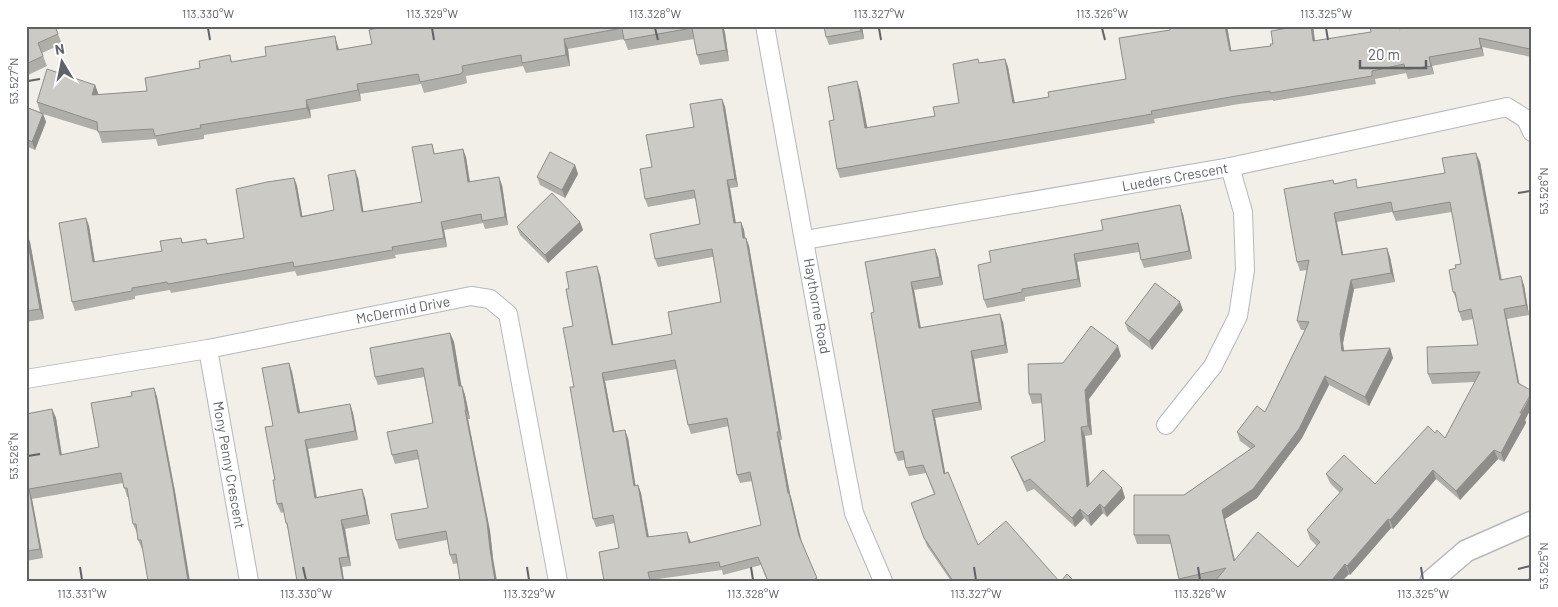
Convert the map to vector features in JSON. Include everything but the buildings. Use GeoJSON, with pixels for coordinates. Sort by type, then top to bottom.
{"type":"FeatureCollection","features":[{"type":"Feature","properties":{"kind":"street","name":"Haythorne Road"},"geometry":{"type":"LineString","coordinates":[[766,26],[854,513],[883,581]]}},
{"type":"Feature","properties":{"kind":"street","name":"Lueders Crescent"},"geometry":{"type":"LineString","coordinates":[[805,240],[1230,167],[1507,107],[1526,119],[1532,132]]}},
{"type":"Feature","properties":{"kind":"street"},"geometry":{"type":"LineString","coordinates":[[1166,425],[1213,366],[1238,316],[1245,270],[1243,212],[1230,167]]}},
{"type":"Feature","properties":{"kind":"street","name":"McDermid Drive"},"geometry":{"type":"LineString","coordinates":[[26,379],[208,349],[471,296],[490,299],[508,314],[558,581]]}},
{"type":"Feature","properties":{"kind":"street","name":"Mony Penny Crescent"},"geometry":{"type":"LineString","coordinates":[[208,349],[249,581]]}},
{"type":"Feature","properties":{"kind":"street"},"geometry":{"type":"LineString","coordinates":[[1431,581],[1466,552],[1532,522]]}}]}
